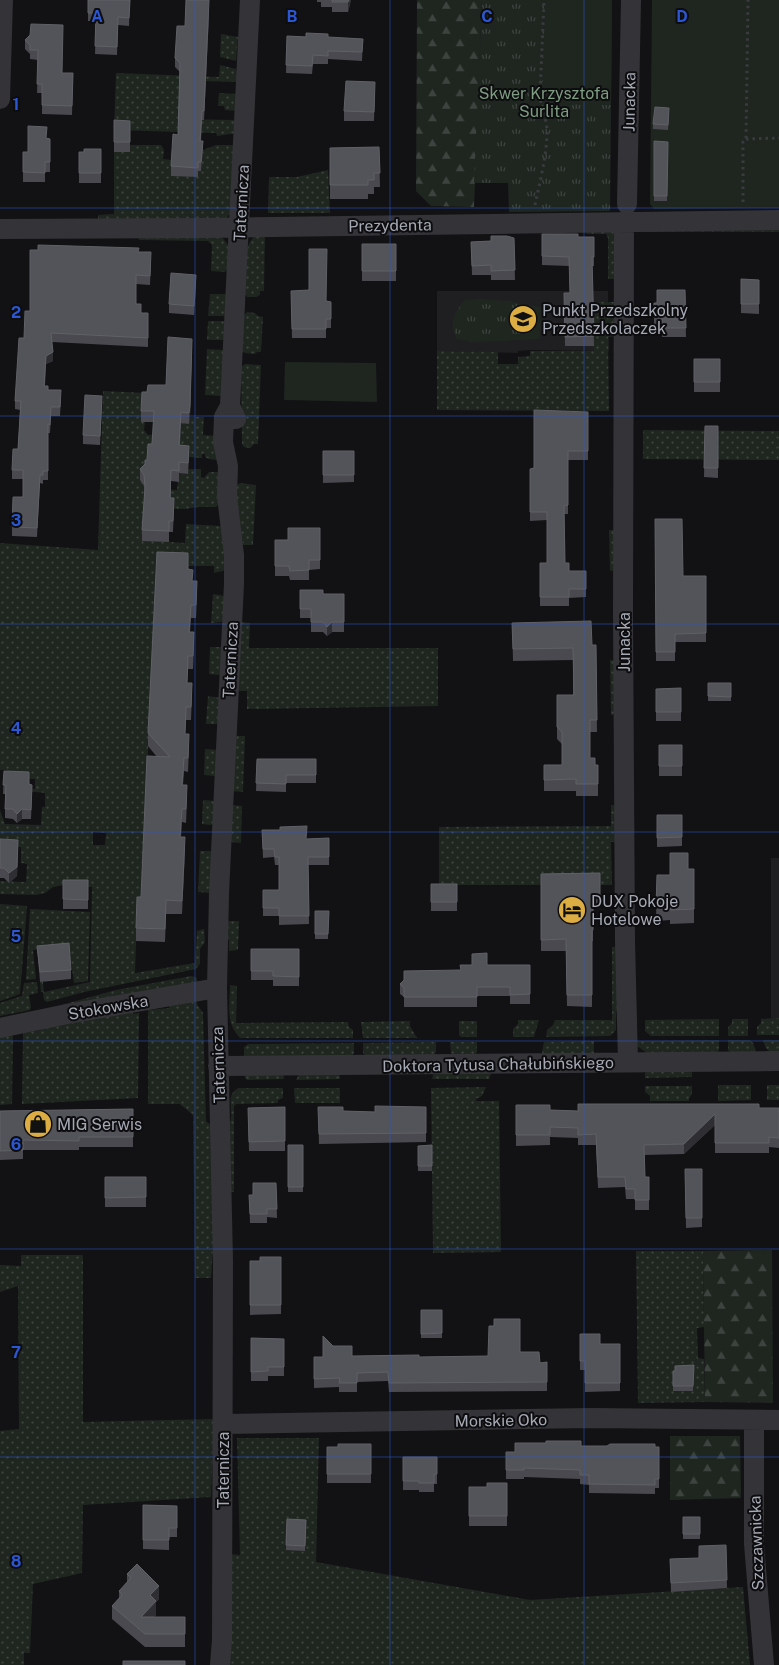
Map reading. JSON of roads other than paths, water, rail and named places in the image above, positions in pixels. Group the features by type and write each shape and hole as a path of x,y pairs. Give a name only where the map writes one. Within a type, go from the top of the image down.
{"street":[{"path":"0,99 3,0"},
{"name":"Taternicza","path":"220,1665 223,1424 222,1197 216,988 234,584 234,555 227,496 228,466 236,446 237,424 230,406 250,0"},
{"name":"Junacka","path":"628,1062 625,942 625,218 631,0"},
{"name":"Prezydenta","path":"0,229 533,223 625,218 779,220"},
{"name":"Stokowska","path":"0,1028 67,1014 216,988"},
{"name":"Doktora Tytusa Chałubińskiego","path":"218,1066 779,1061"},
{"name":"Morskie Oko","path":"223,1424 590,1418 779,1420"},
{"name":"Szczawnicka","path":"754,1420 754,1544 764,1665"}],"place":[{"name":"Punkt Przedszkolny Przedszkolaczek","path":"523,319"},
{"name":"DUX Pokoje Hotelowe","path":"572,910"},
{"name":"MIG Serwis","path":"38,1124"}],"park label":[{"name":"Skwer Krzysztofa Surlita","path":"544,102"}]}
